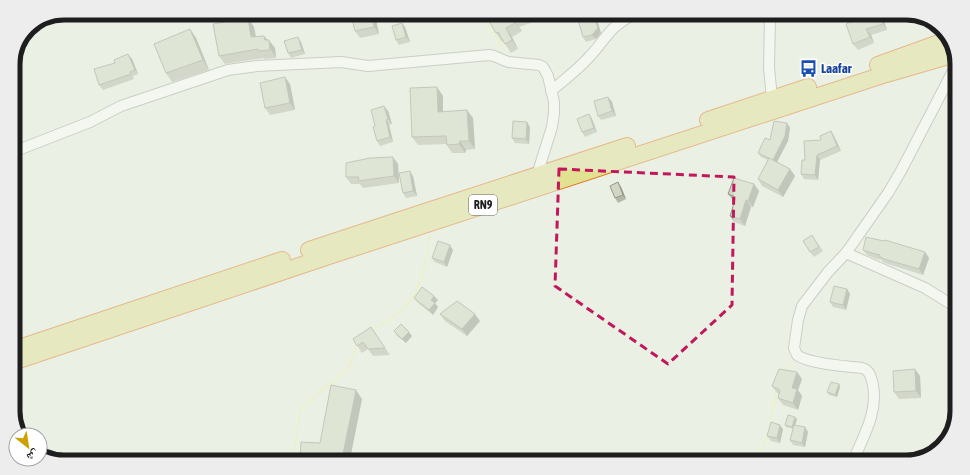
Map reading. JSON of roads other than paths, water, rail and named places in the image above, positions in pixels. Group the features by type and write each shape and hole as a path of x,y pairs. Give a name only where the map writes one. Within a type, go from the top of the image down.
{"highway":[{"name":"RN9","path":"20,348 394,222 772,98 898,59 944,41"},
{"name":"RN9","path":"20,360 433,221 878,76 949,56"}],"street":[{"path":"551,91 591,56 607,34 624,20"},
{"path":"770,20 769,62 772,98"},
{"path":"20,149 90,122 121,106 236,69 257,66 341,62 368,66 489,55 512,63 540,65 543,67 548,76 554,113 552,127 537,175"},
{"path":"856,455 866,432 874,408 874,391 870,374 866,369 830,364 801,358 797,355 794,348 798,320 802,306 828,272 846,253 902,171 950,77"},
{"path":"846,253 925,288 950,304"}],"place":[{"name":"Laafar","path":"808,68"}]}
